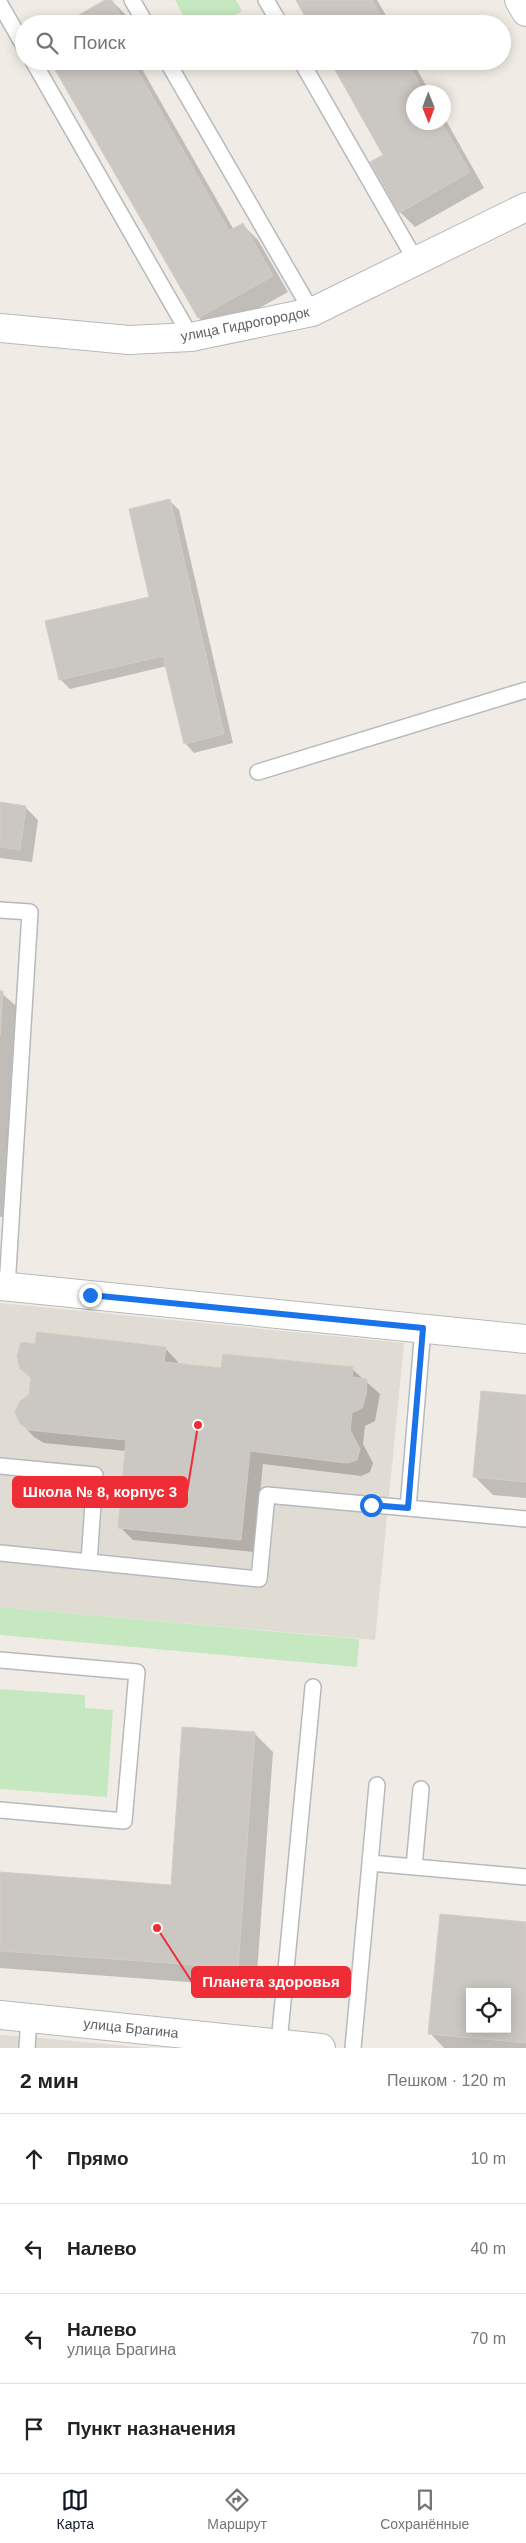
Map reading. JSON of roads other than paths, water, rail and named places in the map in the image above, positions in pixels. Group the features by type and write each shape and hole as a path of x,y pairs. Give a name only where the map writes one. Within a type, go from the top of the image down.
{"street":[{"path":"519,0 526,12"},
{"name":"улица Гидрогородок","path":"0,328 129,340 191,337 312,312 526,207"},
{"path":"3,1286 526,1339"},
{"name":"улица Брагина","path":"0,2015 234,2044 278,2043 321,2048"}],"lane":[{"path":"132,0 141,15"},
{"path":"266,0 275,15"},
{"path":"0,4 15,30"},
{"path":"38,70 191,337"},
{"path":"172,70 312,312"},
{"path":"306,70 416,261"},
{"path":"258,772 526,690"},
{"path":"0,910 30,912 3,1286"},
{"path":"408,1508 423,1328"},
{"path":"0,1466 95,1475 89,1562"},
{"path":"0,1553 259,1579 266,1495 526,1519"},
{"path":"0,1660 136,1672 124,1821 0,1810"},
{"path":"278,2043 312,1687"},
{"path":"353,2048 377,1785"},
{"path":"414,1867 421,1789"},
{"path":"370,1863 526,1877"},
{"path":"27,2048 29,2018"}],"place":[{"name":"Школа № 8, корпус 3","path":"198,1425"},
{"name":"Планета здоровья","path":"157,1928"}]}
